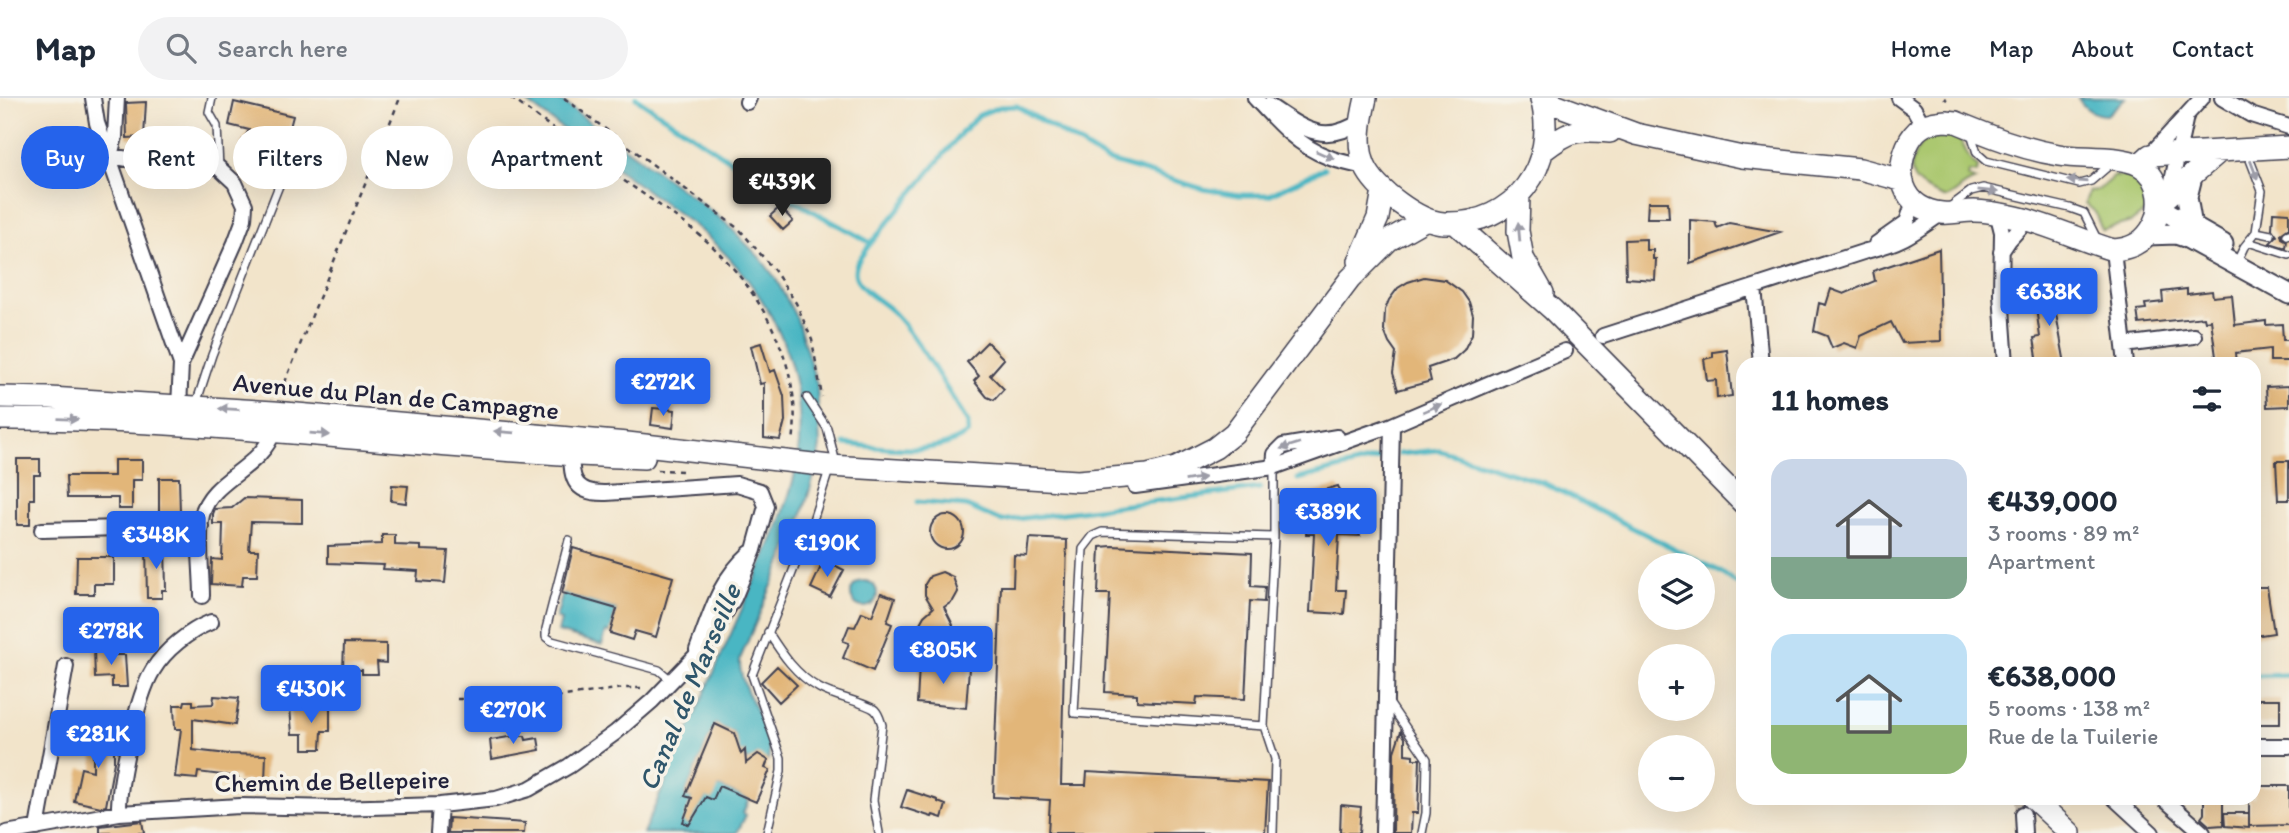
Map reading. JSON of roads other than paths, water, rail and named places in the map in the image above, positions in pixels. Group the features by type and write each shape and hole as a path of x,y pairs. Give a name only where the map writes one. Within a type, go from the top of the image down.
{"main road":[{"path":"1366,98 1360,145 1365,167 1383,190 1402,206 1426,219 1441,223 1479,219 1501,210 1528,185 1544,150 1546,121 1541,98"},
{"path":"1541,98 1636,134"},
{"path":"2218,152 2163,202 2157,221 2147,235 2137,244 2125,249 2107,248 2028,219 1997,212 1942,213 1922,207 1914,201 1901,170 1904,151 1915,132 1923,125 1946,121 1970,127 2017,147 2076,158 2145,160 2178,152 2289,147"},
{"path":"1544,150 1557,140 1581,129 1636,134 1742,157 1860,169 1901,170"},
{"path":"2145,160 2163,202"},
{"name":"Avenue du Plan de Campagne","path":"1350,279 1371,235 1383,190"},
{"path":"1519,195 1518,231 1524,258 1553,310"},
{"name":"Avenue du Plan de Campagne","path":"0,397 187,407 274,421 829,466 1078,481 1148,475 1176,468 1215,448 1234,433 1350,279 1389,240 1426,219"},
{"path":"1455,223 1553,310 1736,496"},
{"name":"Avenue du Plan de Campagne","path":"0,419 274,421"},
{"path":"2028,806 2070,833"}],"street":[{"path":"93,98 97,123 181,364 187,407"},
{"path":"110,156 115,137 117,98"},
{"path":"1256,98 1303,129 1321,134 1350,128 1361,121"},
{"path":"1256,98 1279,125 1301,142 1327,157 1365,167"},
{"path":"1899,98 1914,109 1923,125"},
{"path":"2145,160 2202,98"},
{"path":"2222,98 2251,115 2289,127"},
{"path":"2186,116 2163,202 2192,226 2289,279"},
{"path":"110,156 123,158"},
{"path":"181,364 244,219 245,205 240,192 228,175 219,169"},
{"path":"2192,226 2187,197 2193,173"},
{"path":"1866,251 1907,222 1914,201"},
{"path":"1997,212 2001,232 2006,357"},
{"path":"1603,336 1893,244 1909,237 1942,213"},
{"path":"2001,253 2008,240 2028,219"},
{"path":"2147,235 2176,234 2241,254 2289,294"},
{"path":"2107,248 2125,357"},
{"path":"1754,287 1760,357"},
{"path":"2124,345 2194,336"},
{"path":"1078,481 1113,486 1140,486 1274,467 1275,454 1283,446 1369,433 1565,351"},
{"path":"202,596 202,513 217,490 262,454 274,421"},
{"path":"1383,833 1392,425"},
{"name":"Chemin de Bellepeire","path":"6,833 119,813 240,806 336,808 440,805 496,799 529,789 569,766 615,733 668,686 715,634 754,550 766,506 764,495 755,488 737,484 596,493 587,491 576,483 573,475 572,447"},
{"path":"42,530 201,526"},
{"path":"119,813 121,781 145,687 162,658 194,630 211,621"},
{"path":"37,828 66,666"},
{"path":"2261,746 2289,746"},
{"path":"438,833 440,805"},
{"path":"2122,805 2152,833"},
{"path":"2171,805 2203,833"},
{"path":"2024,833 2028,806"}],"lane":[{"path":"212,98 209,112 217,126"},
{"path":"2240,98 2251,115"},
{"path":"2241,254 2256,232 2262,191 2246,150"},
{"path":"1942,213 1970,191 1983,188 2070,208 2084,214 2107,248"},
{"path":"187,407 212,355 278,189"},
{"path":"2256,232 2271,235"},
{"path":"2241,254 2289,256"},
{"path":"767,833 781,758 752,675 813,520 829,466 827,428 807,398"},
{"path":"1273,833 1275,760 1264,726 1274,537 1274,467"},
{"path":"1264,726 1074,713 1083,549 1093,536 1102,532 1274,537"},
{"path":"569,540 546,637 552,641 659,670 668,686"},
{"path":"768,632 790,663 816,687 833,696 866,706 880,716 882,725 873,800 879,833"},
{"path":"1386,699 1427,759 1426,813 1422,833"}],"water":[{"path":"521,98 557,98 595,126 559,126"},
{"path":"2078,98 2125,98 2107,115 2090,111"},
{"path":"627,149 727,224 761,259 776,279 797,319 817,385 820,446 802,516 740,659 745,685 767,736 768,760 756,756 751,761 743,758 745,751 741,757 734,733 715,724 685,795 692,798 698,808 719,786 749,799 743,813 746,815 737,833 643,833 779,525 794,478 800,427 797,393 790,361 778,330 763,302 743,274 721,249 695,226 627,176"},
{"path":"864,581 873,585 877,594 873,603 864,607 855,603 851,594 855,585"},
{"path":"563,593 617,609 610,633 606,632 602,645 558,632 561,620 556,618"}],"waterway":[{"path":"636,98 783,195 871,243"},
{"path":"845,444 925,448 955,441 968,433 968,423 914,339 895,314 863,287 856,277 855,269 867,248 979,115 999,107 1017,106 1106,160 1203,189 1239,195 1269,195 1325,168"},
{"path":"1399,454 1439,450 1544,483 1722,573 1736,583"},
{"path":"1298,479 1384,457"},
{"path":"917,502 966,506 1001,521 1260,488"},
{"path":"2261,676 2289,675"}],"tunnel":[{"path":"2022,805 2023,814"}],"water label":[{"name":"Canal de Marseille","path":"689,687"}]}
